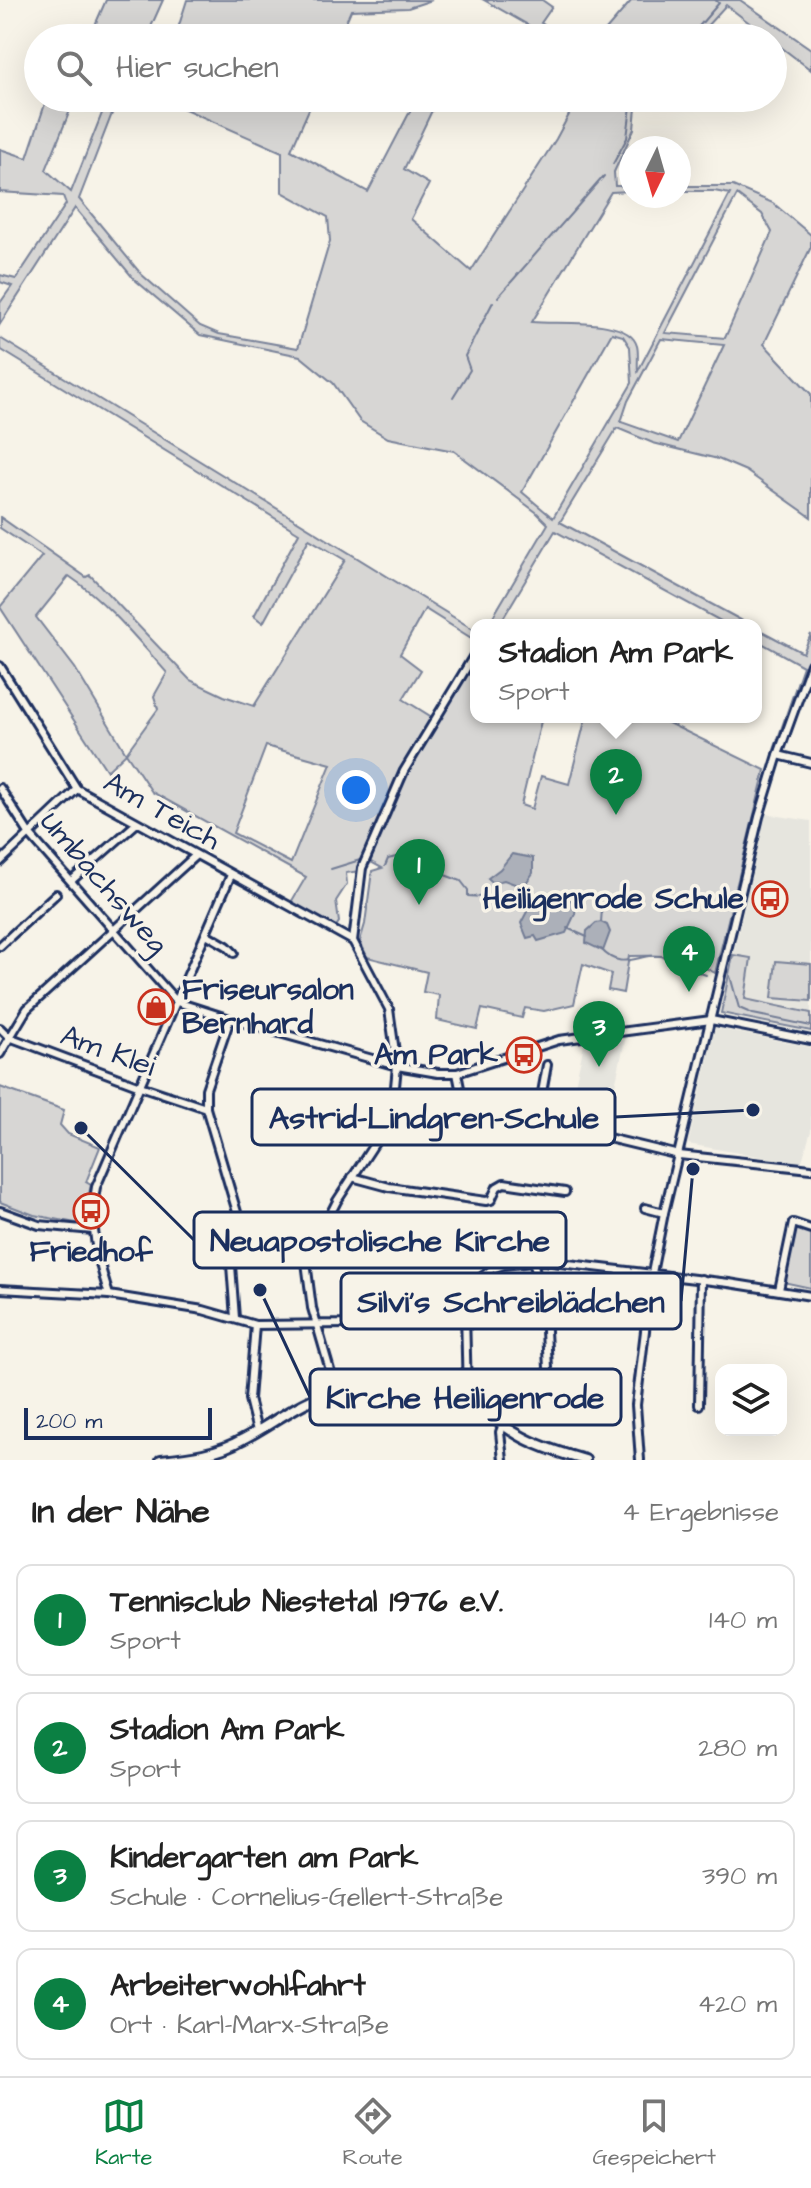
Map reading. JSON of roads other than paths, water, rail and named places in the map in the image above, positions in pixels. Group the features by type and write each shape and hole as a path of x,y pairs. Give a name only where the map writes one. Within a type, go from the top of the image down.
{"main road":[{"path":"161,1460 194,1458 231,1445 300,1406 336,1391 370,1386 433,1386 467,1396 527,1440 585,1460"}],"street":[{"path":"336,1391 309,1292 306,1262 352,1177 386,1126 393,1107 397,1066 389,1009 353,941 362,868 404,771 470,662"},
{"path":"640,1460 636,1405 652,1273 664,1213 741,888 778,755 810,675 811,664"},
{"name":"Am Teich","path":"0,666 77,789 353,941"},
{"path":"778,755 811,763"},
{"name":"Umbachsweg","path":"0,788 30,835 177,1002"},
{"path":"0,862 77,789"},
{"path":"71,881 137,823"},
{"path":"0,1054 27,1009 196,855"},
{"path":"109,1295 93,1230 96,1187 231,875"},
{"path":"0,946 56,894"},
{"path":"206,934 234,953"},
{"path":"177,1002 424,1072 457,1073 559,1040 711,1020 811,1040"},
{"path":"230,1019 206,1089 206,1108 245,1239 263,1253 306,1262"},
{"name":"Am Klei","path":"0,1028 9,1037 206,1108"},
{"path":"537,1120 547,1065"},
{"path":"457,1073 462,1098 471,1105 679,1155 811,1169"},
{"path":"352,1177 389,1187 486,1201 491,1200 497,1187 504,1183 565,1192"},
{"path":"645,1208 664,1213"},
{"path":"0,1211 39,1225 93,1230"},
{"path":"779,1290 793,1223 811,1229"},
{"path":"235,1318 230,1252 234,1244 245,1239"},
{"path":"533,1260 545,1312 548,1368"},
{"path":"467,1396 465,1312 478,1280 492,1269 533,1260 701,1279 811,1296"},
{"path":"699,1405 701,1279"},
{"path":"0,1289 109,1295 203,1310 255,1325 318,1326 465,1312"},
{"path":"255,1325 249,1399 257,1431"},
{"path":"503,1424 500,1432 503,1460"}],"waterway":[{"path":"701,24 719,3 715,0"},
{"path":"613,164 627,138 630,112"},
{"path":"498,297 604,176"},
{"path":"453,397 470,370 465,356 493,302"},
{"path":"385,866 388,859 396,857 461,881 468,890 468,896 511,899 530,909"},
{"path":"331,869 360,860"},
{"path":"601,922 602,909 612,903"},
{"path":"567,928 587,937"},
{"path":"601,949 617,960 665,957 706,975"},
{"path":"730,976 739,1008 753,1014 811,1026"}],"place":[{"name":"Stadion Am Park","path":"616,815"},
{"name":"Heiligenrode Schule","path":"770,899"},
{"name":"Tennisclub Niestetal 1976 e.V.","path":"419,905"},
{"name":"Arbeiterwohlfahrt","path":"689,992"},
{"name":"Friseursalon Bernhard","path":"156,1007"},
{"name":"Am Park","path":"524,1055"},
{"name":"Kindergarten am Park","path":"599,1067"},
{"name":"Astrid-Lindgren-Schule","path":"753,1110"},
{"name":"Neuapostolische Kirche","path":"81,1128"},
{"name":"Silvi's Schreiblädchen","path":"693,1169"},
{"name":"Friedhof","path":"91,1211"},
{"name":"Kirche Heiligenrode","path":"260,1290"}]}
